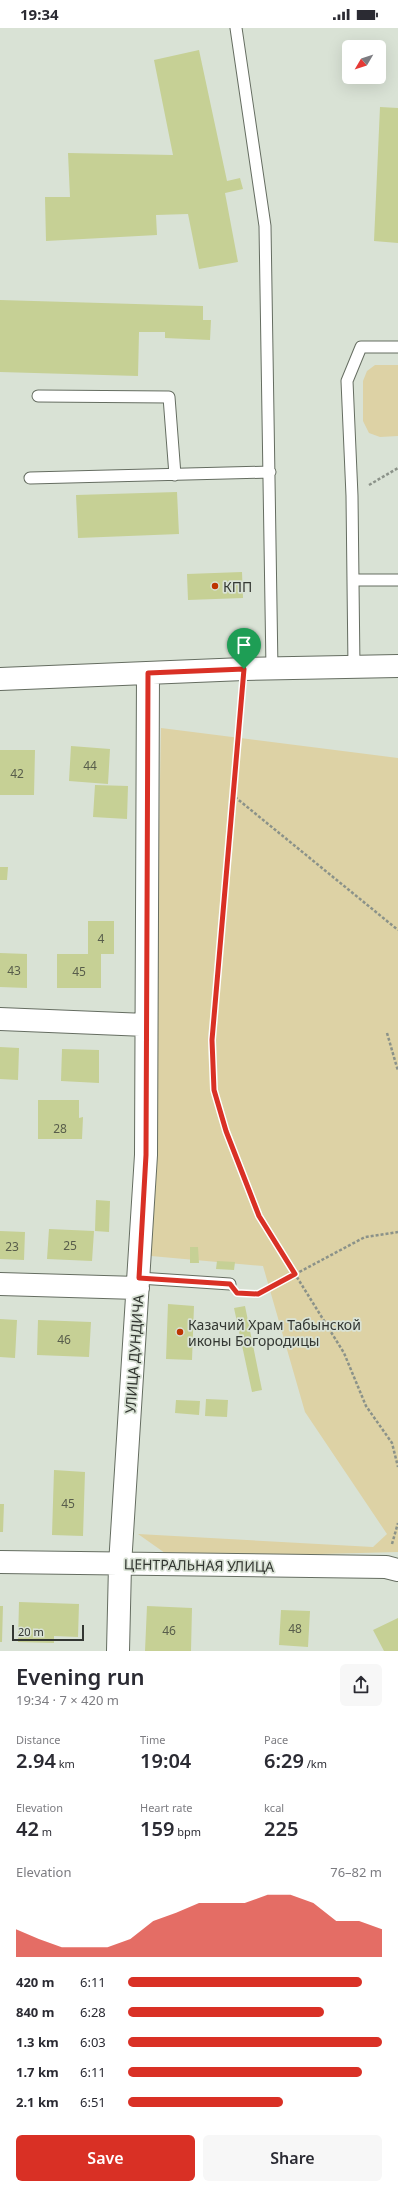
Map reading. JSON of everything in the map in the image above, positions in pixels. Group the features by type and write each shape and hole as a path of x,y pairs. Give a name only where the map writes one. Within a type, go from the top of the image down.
{"street":[{"path":"0,679 272,668 398,666"},
{"name":"УЛИЦА ДУНДИЧА","path":"118,1651 120,1565 146,1155 148,673"},
{"path":"0,1019 146,1025"},
{"path":"0,1284 139,1283"},
{"name":"ЦЕНТРАЛЬНАЯ УЛИЦА","path":"0,1562 120,1565 386,1567 398,1570"}],"lane":[{"path":"236,28 265,226 272,668"},
{"path":"354,667 352,496 347,381 361,347 398,347"},
{"path":"38,396 168,397 175,475"},
{"path":"30,478 270,472"},
{"path":"353,580 398,580"},
{"path":"139,1283 230,1284"}],"path":[{"path":"352,496 398,468"},
{"path":"244,669 212,1040 214,1090 226,1131 259,1216 344,1353 366,1406 392,1443 398,1467"},
{"path":"234,797 398,930"},
{"path":"387,1033 398,1071"},
{"path":"230,1284 237,1293 258,1294 364,1237 398,1232"}],"shaded area":[{"path":"375,365 398,365 398,436 380,437 369,433 363,421 363,381 367,371"},
{"path":"161,728 398,758 398,1552 172,1558 138,1534 373,1547 387,1534 305,1412 263,1266 151,1256"}],"building":[{"path":"199,50 227,181 240,178 243,189 225,193 238,262 199,269 188,214 156,215 157,235 46,241 45,197 70,197 68,153 173,155 154,60"},
{"path":"380,107 398,108 398,243 374,241"},
{"path":"0,300 203,306 203,320 211,320 210,340 165,338 165,332 139,332 138,376 0,372"},
{"path":"177,492 179,534 78,538 76,495"},
{"name":"КПП","path":"242,572 243,598 188,600 187,574"},
{"path":"71,746 110,749 108,784 69,781"},
{"path":"0,750 35,750 34,795 0,795"},
{"path":"95,785 128,786 127,819 93,817"},
{"path":"0,867 8,867 7,880 0,880"},
{"path":"88,921 114,921 114,954 101,954 101,988 57,988 57,954 88,954"},
{"path":"0,953 27,954 27,988 0,987"},
{"path":"0,1047 19,1048 18,1080 0,1079"},
{"path":"62,1049 99,1050 99,1083 61,1081"},
{"path":"38,1100 79,1100 79,1118 83,1117 82,1139 38,1139"},
{"path":"96,1200 110,1201 109,1232 95,1231"},
{"path":"49,1229 94,1231 92,1261 47,1259"},
{"path":"0,1231 25,1232 24,1260 0,1259"},
{"path":"190,1247 198,1247 199,1263 190,1263"},
{"path":"217,1261 235,1262 234,1270 216,1269"},
{"name":"Казачий Храм Табынской иконы Богородицы","path":"168,1304 194,1306 192,1360 166,1359"},
{"path":"245,1306 262,1390 252,1392 234,1308"},
{"path":"0,1319 17,1320 15,1358 0,1357"},
{"path":"38,1320 91,1322 89,1357 37,1355"},
{"path":"206,1399 228,1400 227,1417 205,1416"},
{"path":"176,1400 200,1401 199,1415 175,1413"},
{"path":"54,1470 85,1472 83,1536 52,1535"},
{"path":"0,1504 4,1504 3,1532 0,1532"},
{"path":"19,1602 79,1604 78,1637 54,1636 54,1643 18,1642"},
{"path":"0,1606 3,1606 2,1642 0,1642"},
{"path":"147,1606 192,1608 191,1651 145,1651"},
{"path":"281,1610 310,1611 308,1647 279,1645"},
{"path":"398,1618 398,1651 384,1651 373,1630"}],"place":[{"name":"КПП","path":"215,586"},
{"name":"Казачий Храм Табынской иконы Богородицы","path":"180,1332"}],"route":[{"path":"244,669 212,1040 214,1090 226,1131 259,1216 295,1274 258,1294 237,1293 230,1284 139,1278 146,1155 148,673 244,669"}]}
